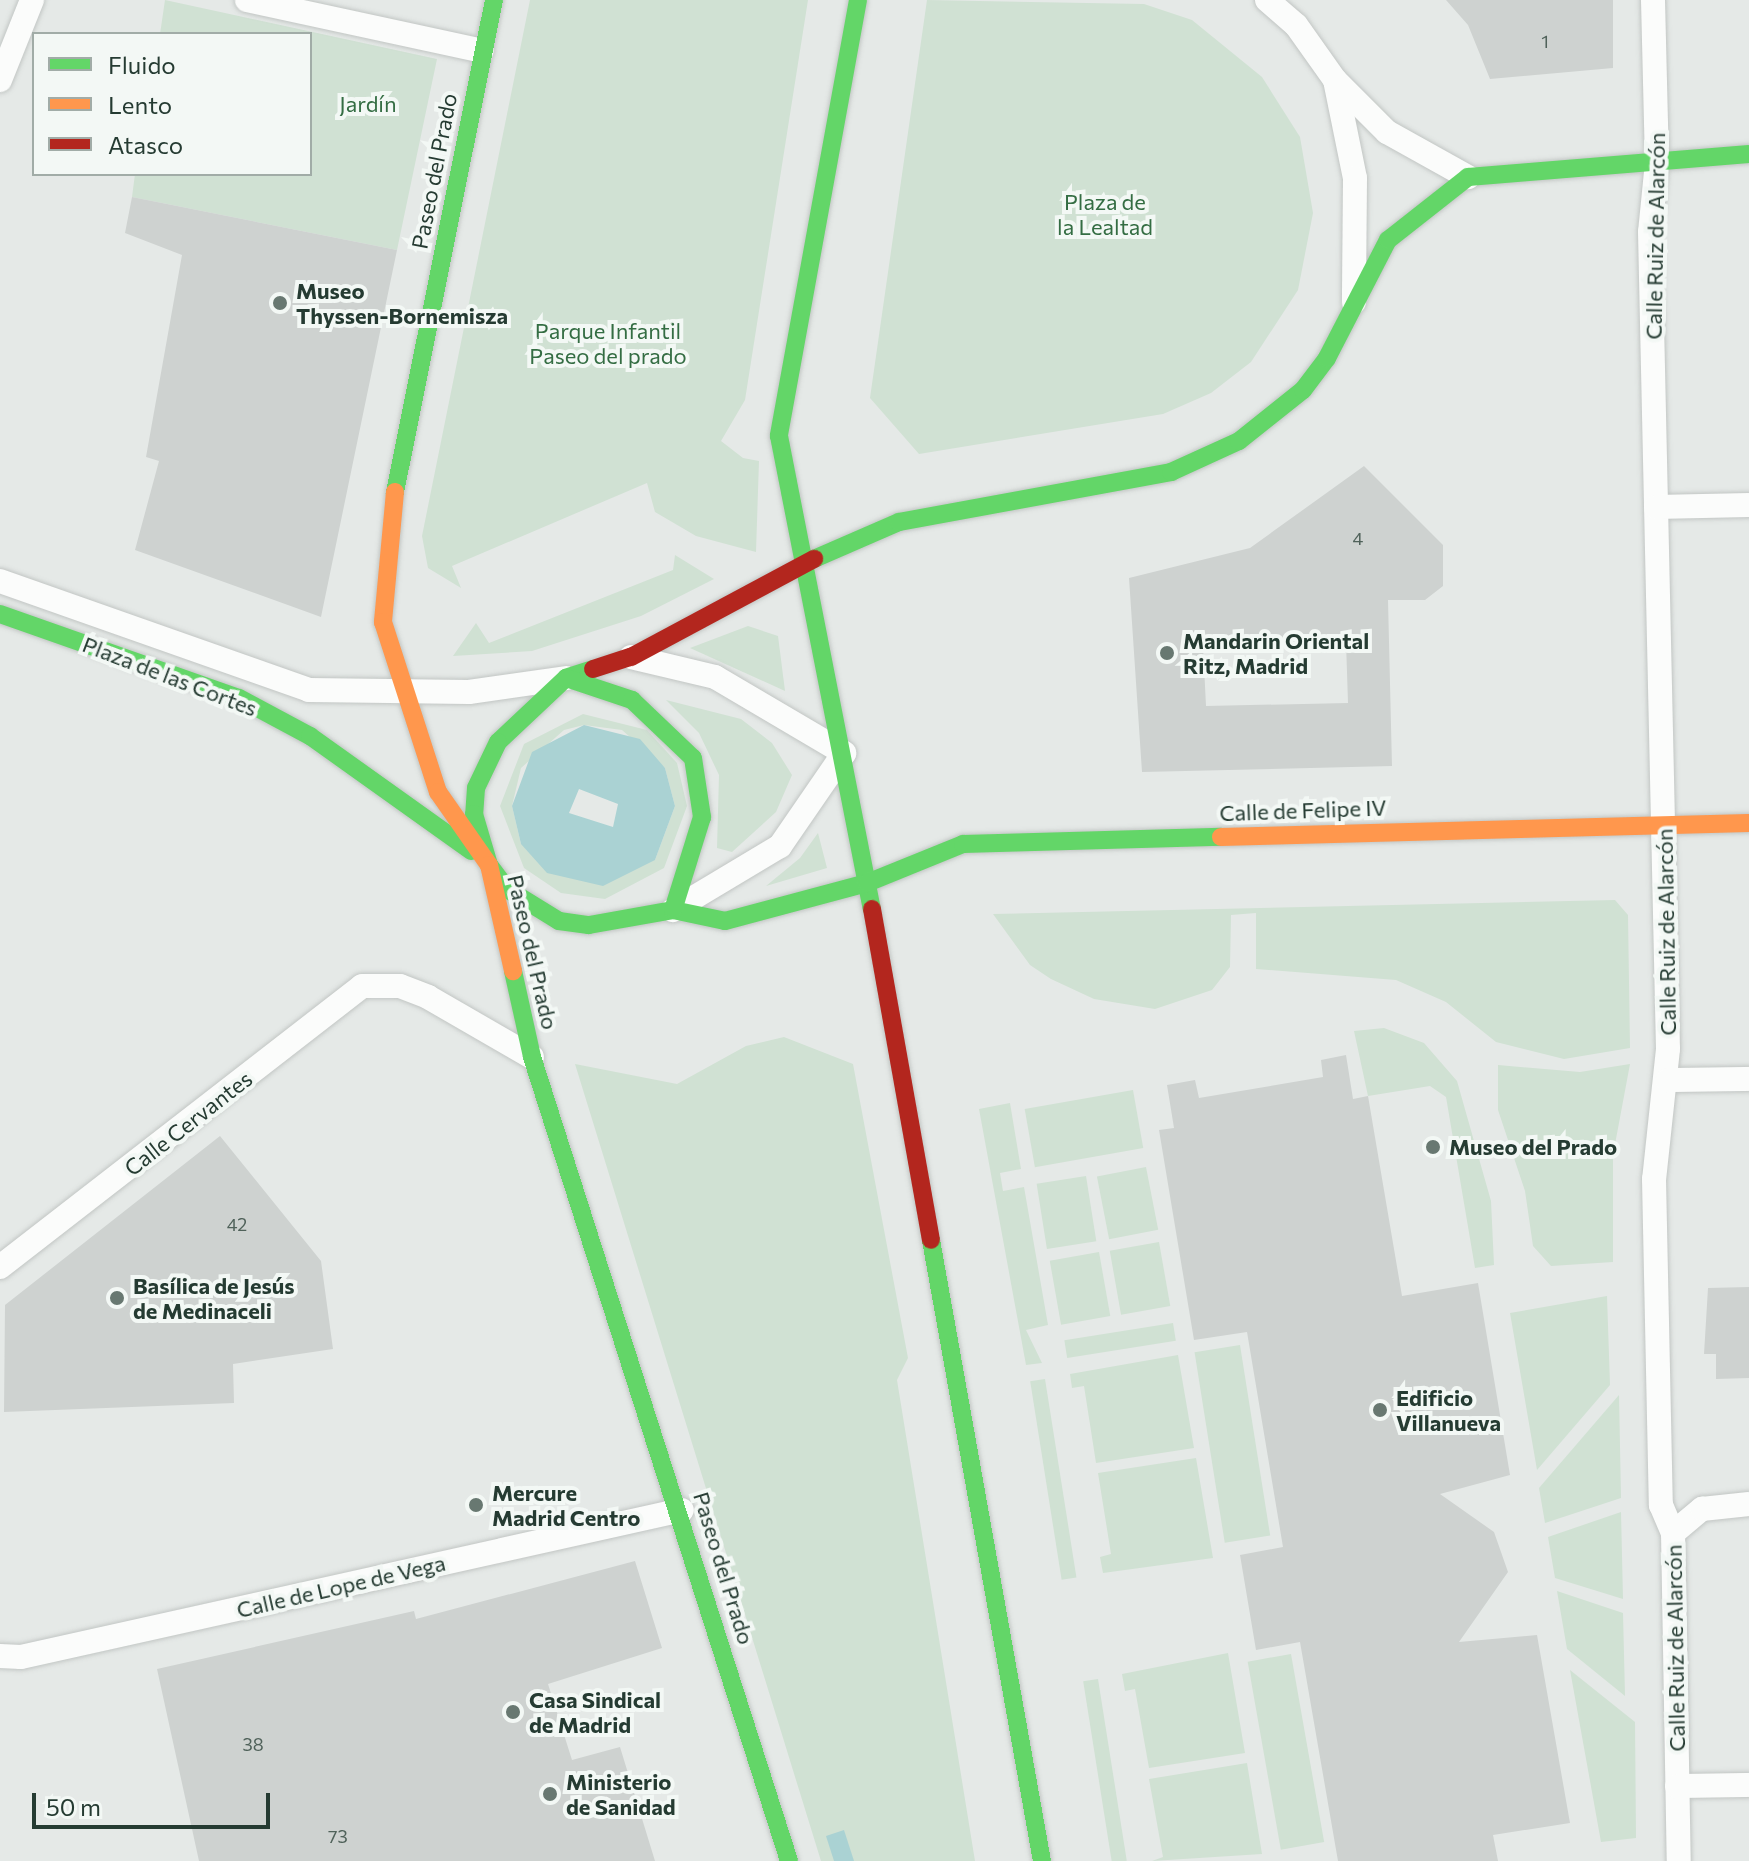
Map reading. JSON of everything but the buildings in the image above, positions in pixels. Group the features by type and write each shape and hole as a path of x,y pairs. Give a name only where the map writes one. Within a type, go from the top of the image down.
{"main road":[{"name":"Paseo del Prado","path":"494,0 385,543 383,622 400,690 438,792 489,865 532,1057 682,1510 789,1861"},
{"path":"858,0 779,419 844,753 1042,1861"},
{"path":"566,678 632,700 693,758 702,817 673,910 608,924 559,921 519,899 489,865 474,814 476,788 498,742 566,678 631,657 764,581 807,565 899,522 1066,496 1207,460 1303,390 1388,240 1468,177 1749,154"},
{"name":"Plaza de las Cortes","path":"0,614 239,698 310,736 489,865"},
{"name":"Calle de Felipe IV","path":"673,910 725,921 867,883 963,844 1749,823"}],"street":[{"path":"0,80 32,0"},
{"path":"247,0 482,51"},
{"path":"1267,0 1296,25 1335,80 1387,132 1468,177"},
{"name":"Calle Ruiz de Alarcón","path":"1653,0 1657,162 1650,232 1665,825 1668,1080 1654,1179 1661,1505 1673,1533 1679,1861"},
{"path":"1335,80 1355,178 1353,306"},
{"path":"1656,507 1749,505"},
{"name":"Plaza de las Cortes","path":"0,581 309,690 469,692 566,678"},
{"path":"631,657 715,677 844,753 780,846 673,910"},
{"name":"Calle Cervantes","path":"0,1267 362,986 378,983 428,997 532,1057"},
{"path":"1668,1080 1749,1079"},
{"path":"1673,1533 1702,1509 1749,1504"},
{"name":"Calle de Lope de Vega","path":"0,1656 21,1657 682,1510"},
{"path":"1677,1786 1749,1785"}],"green space":[{"name":"Jardín","path":"165,0 437,59 397,250 132,197 135,176 312,176 312,32 160,32"},
{"name":"Parque Infantil Paseo del prado","path":"530,0 808,0 745,400 721,441 743,458 759,461 756,552 696,536 655,512 647,483 452,566 461,588 428,568 422,536"},
{"name":"Plaza de la Lealtad","path":"927,0 1144,4 1192,20 1262,77 1300,137 1313,213 1298,290 1251,362 1211,393 1163,414 919,454 870,398"},
{"path":"675,555 714,579 641,616 532,651 453,656 476,623 489,643 673,570"},
{"path":"748,626 778,636 785,691 690,648"},
{"path":"666,700 741,719 772,743 792,775 776,812 732,852 717,848 719,775 699,733"},
{"path":"583,714 647,730 677,763 687,806 664,868 605,899 561,893 524,868 500,806 524,744","holes":["584,725 622,730 665,768 675,806 655,860 521,844 512,806 521,768 564,730"]},
{"path":"818,833 827,868 766,886 800,858"},
{"path":"1615,900 1628,915 1630,1048 1564,1059 1496,1042 1446,1002 1396,980 1256,969 1256,913 1231,915 1230,967 1212,990 1155,1009 1094,999 1051,979 1030,965 993,914"},
{"path":"1384,1028 1424,1043 1457,1081 1491,1201 1494,1265 1475,1268 1446,1097 1430,1086 1368,1096 1354,1031"},
{"path":"784,1037 853,1064 908,1358 897,1380 975,1861 821,1861 575,1064 677,1084 746,1046"},
{"path":"1630,1064 1613,1155 1613,1262 1551,1266 1533,1246 1525,1191 1498,1110 1498,1065 1580,1072"},
{"path":"1133,1090 1143,1148 1035,1167 1025,1109"},
{"path":"1010,1103 1021,1169 1000,1173 1003,1191 1024,1187 1048,1325 1026,1330 1042,1363 1026,1365 979,1109"},
{"path":"1146,1167 1158,1230 1109,1239 1097,1177"},
{"path":"1086,1176 1096,1241 1047,1249 1037,1184"},
{"path":"1159,1242 1170,1306 1121,1315 1110,1251"},
{"path":"1099,1252 1110,1316 1061,1325 1050,1261"},
{"path":"1607,1296 1610,1385 1537,1470 1510,1313"},
{"path":"1173,1323 1176,1341 1067,1358 1064,1340"},
{"path":"1240,1345 1270,1536 1225,1543 1195,1352"},
{"path":"1178,1355 1194,1448 1096,1463 1084,1386 1072,1388 1070,1374"},
{"path":"1045,1379 1076,1578 1062,1580 1030,1381"},
{"path":"1619,1395 1621,1498 1545,1523 1539,1488"},
{"path":"1196,1458 1213,1558 1103,1573 1100,1557 1111,1554 1098,1473"},
{"path":"1621,1512 1623,1599 1555,1578 1548,1537"},
{"path":"1557,1591 1623,1613 1625,1696 1567,1649"},
{"path":"1228,1653 1245,1753 1149,1768 1135,1689 1125,1691 1122,1674"},
{"path":"1291,1654 1324,1842 1281,1850 1248,1662"},
{"path":"1570,1670 1635,1722 1636,1838 1601,1842"},
{"path":"1098,1679 1127,1861 1112,1861 1083,1681"},
{"path":"1247,1763 1262,1854 1152,1861 1163,1857 1149,1779"}],"water":[{"path":"584,725 640,739 665,768 675,806 655,860 603,886 547,873 521,844 512,806 532,752","holes":["579,789 618,804 613,827 569,813"]},
{"path":"844,1830 854,1861 834,1861 826,1836"}],"traffic: fast":[{"path":"395,492 494,0"},
{"path":"858,0 779,436 872,909"},
{"path":"814,559 899,522 1171,472 1239,441 1303,390 1327,358 1388,240 1468,177 1749,154"},
{"path":"0,614 239,698 310,736 471,851"},
{"path":"593,669 566,678 498,742 476,788 474,814 489,865 507,889 559,921 589,925 673,910 725,921 867,883 963,844 1221,837"},
{"path":"566,678 632,700 693,758 702,817 673,910"},
{"path":"513,971 532,1057 789,1861"},
{"path":"931,1240 1042,1861"}],"traffic: slow":[{"path":"395,492 383,622 438,792 489,865 513,971"},
{"path":"1221,837 1749,823"}],"traffic: jam":[{"path":"593,669 631,657 814,559"},
{"path":"872,909 931,1240"}],"place":[{"name":"Museo Thyssen-Bornemisza","path":"280,303"},
{"name":"Mandarin Oriental Ritz, Madrid","path":"1167,653"},
{"name":"Museo del Prado","path":"1433,1147"},
{"name":"Basílica de Jesús de Medinaceli","path":"117,1298"},
{"name":"Edificio Villanueva","path":"1380,1410"},
{"name":"Mercure Madrid Centro","path":"476,1505"},
{"name":"Casa Sindical de Madrid","path":"513,1712"},
{"name":"Ministerio de Sanidad","path":"550,1794"}]}
